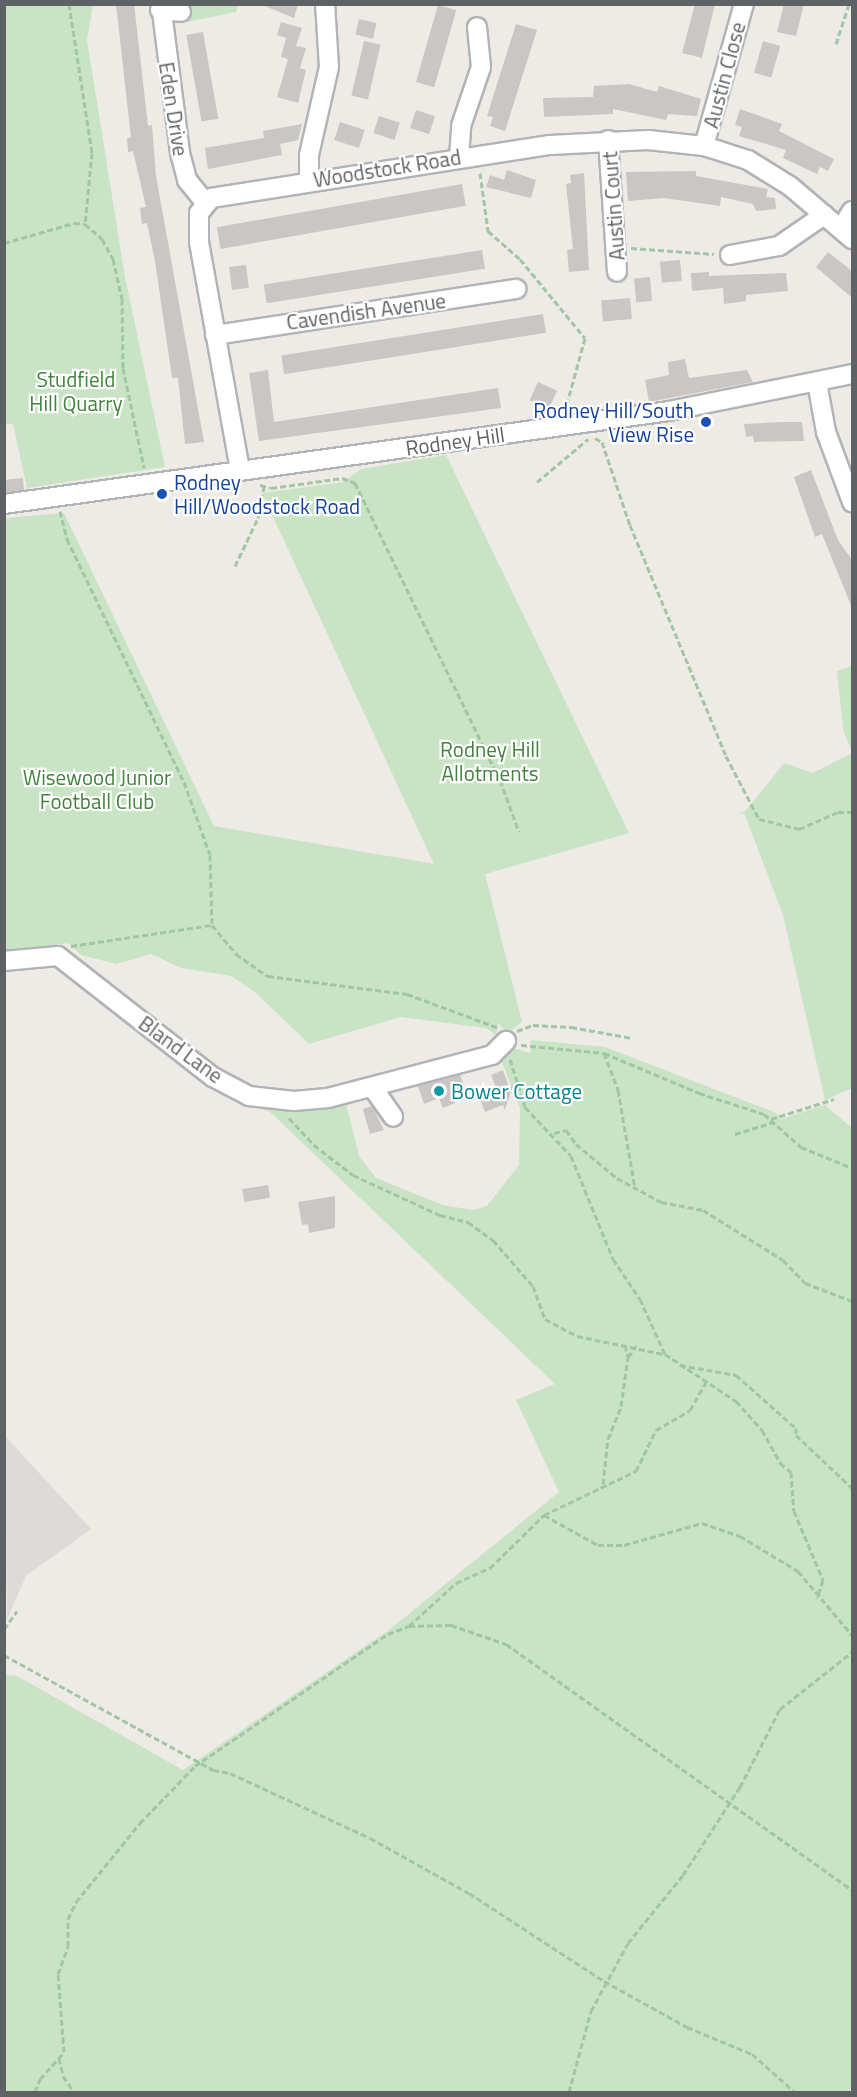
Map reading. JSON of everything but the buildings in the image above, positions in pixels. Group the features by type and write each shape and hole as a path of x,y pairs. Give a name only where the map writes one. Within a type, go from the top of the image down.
{"street":[{"path":"309,180 309,155 328,67 325,4"},
{"name":"Austin Close","path":"704,146 744,4"},
{"name":"Eden Drive","path":"181,12 160,7 182,160 187,180 204,202"},
{"path":"459,158 461,126 481,67 477,27"},
{"name":"Woodstock Road","path":"204,202 218,195 309,180 459,158 608,140 704,146 770,171 846,234"},
{"name":"Austin Court","path":"608,140 617,272"},
{"path":"204,202 197,226 215,334 245,469"},
{"path":"846,234 852,211"},
{"path":"730,255 779,246 824,214"},
{"name":"Cavendish Avenue","path":"215,334 517,289"},
{"name":"Rodney Hill","path":"4,504 245,469 590,429 852,374"},
{"path":"817,382 847,478 852,502"},
{"path":"4,961 58,956"},
{"name":"Bland Lane","path":"58,956 213,1077 249,1096 294,1101 373,1088 492,1055 506,1041"},
{"path":"373,1088 393,1117"}],"path":[{"path":"69,4 92,153 85,224"},
{"path":"836,44 849,4"},
{"path":"4,243 60,226 85,224 102,239 118,278 126,390 147,484"},
{"path":"617,250 730,255"},
{"path":"537,482 590,429 602,442 630,525 726,756 759,819 799,829 838,812 852,812"},
{"path":"245,469 264,488"},
{"path":"264,488 324,478 350,478 355,483 500,780 519,832"},
{"path":"235,566 258,518 264,488"},
{"path":"56,498 67,539 184,782 210,855 212,925 236,954 268,976 407,993 488,1021 506,1041 525,1107 554,1133 581,1175 613,1259 640,1299 665,1354"},
{"path":"58,956 68,946 212,925"},
{"path":"506,1041 521,1028 533,1026 570,1027 632,1038"},
{"path":"506,1041 529,1048 604,1053 773,1120 809,1152 852,1168"},
{"path":"604,1053 618,1090 635,1188"},
{"path":"735,1134 834,1099"},
{"path":"287,1116 314,1145 353,1175 440,1215 458,1218 493,1240 533,1286 545,1319 577,1336 636,1346 665,1354 749,1414 780,1464 791,1472 794,1511 823,1580 818,1598"},
{"path":"554,1133 566,1130 589,1156 635,1188 662,1202 703,1210 783,1260 805,1283 852,1301"},
{"path":"603,1484 627,1357 625,1345"},
{"path":"627,1357 636,1346"},
{"path":"679,1365 736,1375 796,1428 796,1435 852,1488"},
{"path":"409,1626 456,1583 490,1568 544,1515 603,1484 614,1485 636,1471 656,1430 690,1410 706,1382"},
{"path":"544,1515 598,1545 624,1545 702,1523 740,1536 798,1571 818,1598 839,1614 852,1635"},
{"path":"5,1626 17,1611"},
{"path":"35,2092 40,2079 59,2058 65,2047 59,2026 58,1974 76,1902 140,1823 202,1763 388,1634 409,1626 451,1624 506,1644 852,1890"},
{"path":"569,2092 604,1981 728,1804 780,1709 852,1652"},
{"path":"4,1655 202,1763 370,1838 469,1893 604,1981 687,2027 752,2054 795,2092"},
{"path":"59,2058 63,2076 74,2092"},
{"path":"4,2092 24,2092"}],"shaded area":[{"path":"5,1436 91,1529 26,1576 7,1620"}],"green space":[{"name":"Studfield Hill Quarry","path":"4,5 93,5 87,40 125,277 165,467 27,488 13,424 4,424"},
{"path":"187,5 238,5 236,12 187,22"},
{"path":"446,455 629,833 485,874 522,1022 508,1033 498,1023 496,1035 486,1028 401,1017 309,1044 256,993 231,976 181,968 151,954 116,964 81,955 68,943 5,953 5,518 64,513 214,826 434,864 262,493 344,482 361,469"},
{"path":"852,666 852,753 843,729 837,671"},
{"path":"852,753 852,1088 825,1100 783,915 744,813 735,816 746,810 784,763 813,773"},
{"path":"531,1040 605,1047 776,1113 781,1119 825,1105 852,1128 852,2092 5,2092 4,1675 17,1676 183,1770 389,1630 559,1492 516,1400 555,1384 270,1112 257,1108 345,1099 359,1156 376,1178 443,1205 473,1210 487,1206 519,1165 520,1108 500,1057 510,1047 530,1053"}],"place":[{"name":"Rodney Hill/South View Rise","path":"706,422"},
{"name":"Rodney Hill/Woodstock Road","path":"162,494"},
{"name":"Bower Cottage","path":"439,1091"}],"park label":[{"name":"Rodney Hill Allotments","path":"490,761"},
{"name":"Wisewood Junior Football Club","path":"97,789"}]}
